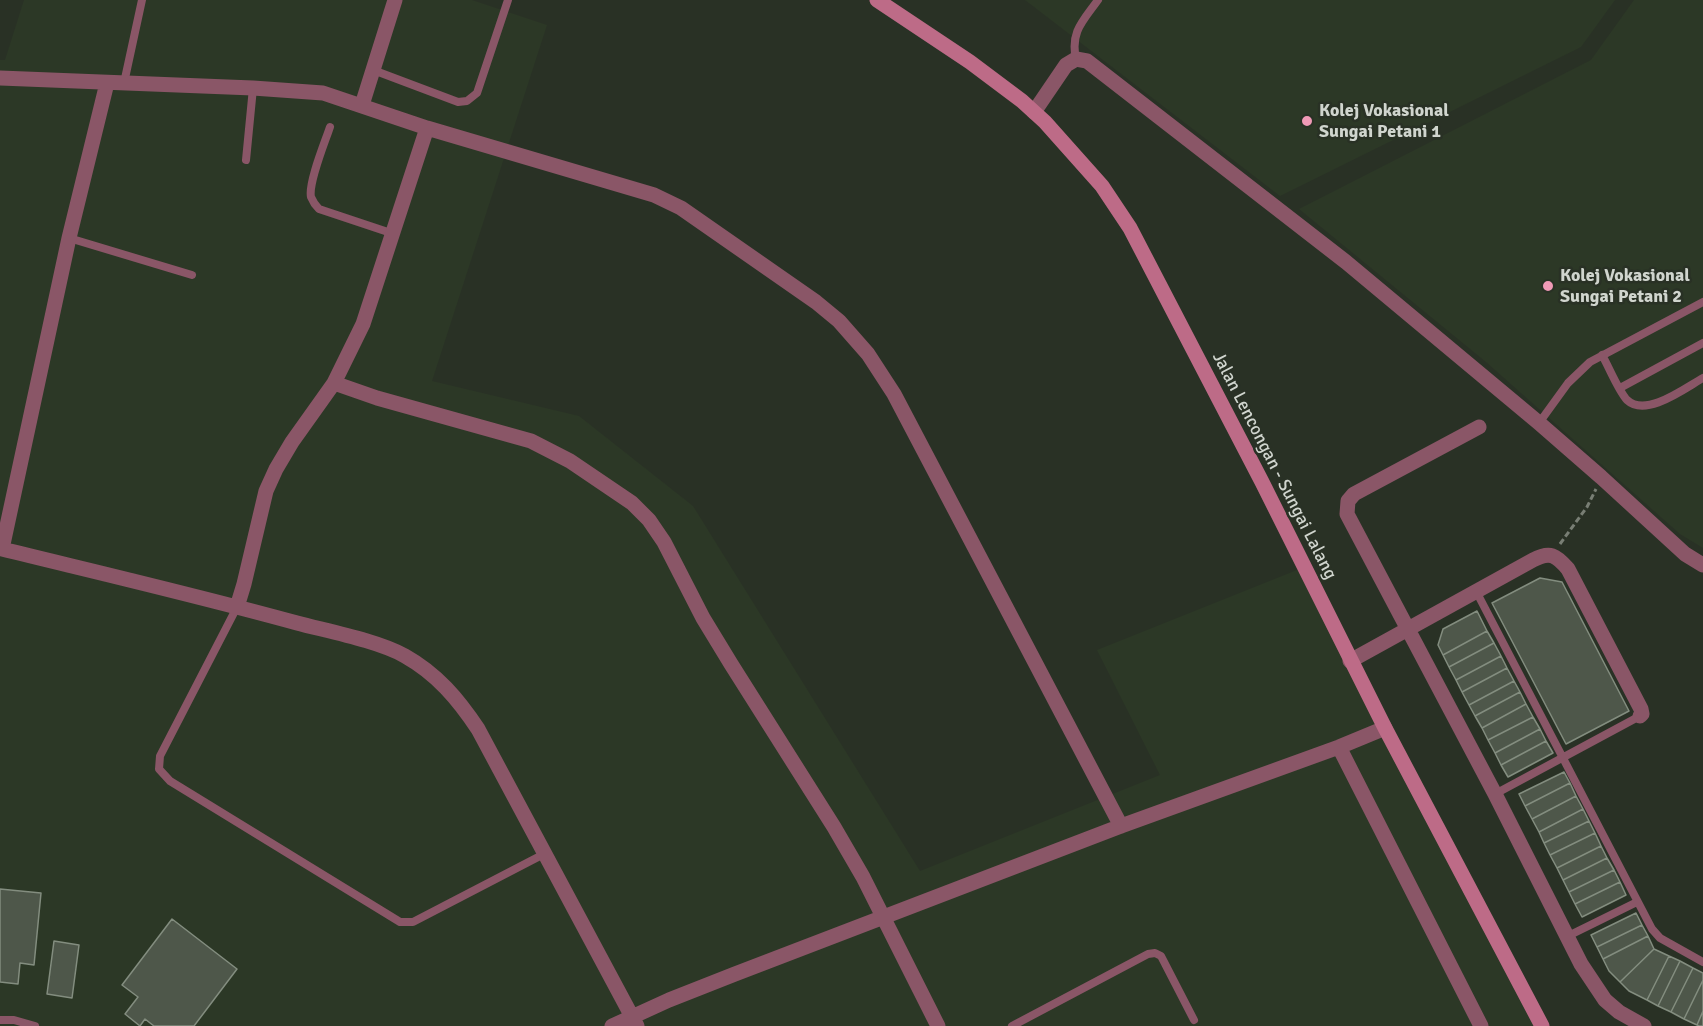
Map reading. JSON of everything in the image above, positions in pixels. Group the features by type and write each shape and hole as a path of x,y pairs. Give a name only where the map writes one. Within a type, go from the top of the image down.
{"street":[{"path":"362,105 395,0"},
{"name":"Jalan Lencongan - Sungai Lalang","path":"878,0 1002,85 1035,112 1102,186 1122,214 1262,482 1385,728 1542,1026"},
{"path":"1035,112 1066,65 1076,60 1087,61 1346,262 1539,423 1685,554 1703,566"},
{"path":"0,78 322,93 427,128 643,192 681,208 816,302 839,321 868,354 894,394 1121,826"},
{"path":"107,83 69,238 1,551 237,607 372,644 402,654 424,667 460,702 478,729 634,1021"},
{"path":"237,607 266,491 292,442 334,383 363,324 427,128"},
{"path":"334,383 387,401 531,441 570,461 632,502 649,520 664,542 703,618 834,827 863,878 938,1026"},
{"path":"1479,427 1354,494 1348,501 1347,514 1586,972 1605,1000 1619,1012 1644,1026"},
{"path":"1350,660 1542,555 1552,555 1568,569 1641,709 1640,717"},
{"path":"612,1026 634,1021 883,918 1121,826 1339,747 1385,728"},
{"path":"1339,747 1481,1026"}],"lane":[{"path":"124,83 142,0"},
{"path":"373,70 458,102 467,101 477,93 508,0"},
{"path":"1076,60 1073,45 1078,28 1098,0"},
{"path":"246,160 253,88"},
{"path":"330,127 312,183 311,194 314,203 319,209 394,234"},
{"path":"69,238 192,274"},
{"path":"1539,423 1578,371 1602,355 1703,303"},
{"path":"1620,388 1703,343"},
{"path":"1602,355 1626,399 1637,406 1650,406 1703,378"},
{"path":"1476,591 1637,902 1660,938 1703,962"},
{"path":"237,607 160,756 159,769 170,781 400,922 413,922 544,854"},
{"path":"1495,794 1640,717"},
{"path":"1568,936 1637,902"},
{"path":"1012,1026 1155,952 1161,956 1194,1020"},
{"path":"0,1020 14,1020 35,1026"}],"path":[{"path":"1552,555 1587,507 1601,477"}],"shaded area":[{"path":"24,0 472,0 547,25 432,381 579,416 693,506 920,871 1160,775 1097,650 1307,566 1541,1026 0,1026 0,60 5,60"},
{"name":"Kolej Vokasional Sungai Petani 1","path":"1025,0 1615,0 1581,47 1280,196"},
{"name":"Kolej Vokasional Sungai Petani 2","path":"1634,0 1703,0 1703,548 1680,534 1486,362 1299,209 1591,60"}],"building":[{"path":"1540,578 1562,582 1629,711 1566,744 1492,603"},
{"path":"1477,611 1487,631 1443,655 1438,645 1443,629"},
{"path":"1487,631 1494,643 1449,667 1443,655"},
{"path":"1494,643 1501,656 1456,680 1449,667"},
{"path":"1501,656 1507,668 1462,692 1456,680"},
{"path":"1507,668 1514,681 1469,705 1462,692"},
{"path":"1514,681 1520,692 1475,716 1469,705"},
{"path":"1520,692 1526,704 1482,728 1475,716"},
{"path":"1526,704 1533,717 1488,740 1482,728"},
{"path":"1533,717 1540,729 1495,753 1488,740"},
{"path":"1540,729 1546,741 1501,765 1495,753"},
{"path":"1546,741 1553,753 1508,777 1501,765"},
{"path":"1564,772 1570,783 1525,806 1519,794"},
{"path":"1570,783 1576,796 1532,819 1525,806"},
{"path":"1576,796 1583,809 1539,832 1532,819"},
{"path":"1583,809 1589,821 1544,843 1539,832"},
{"path":"1589,821 1595,833 1550,855 1544,843"},
{"path":"1595,833 1601,846 1557,868 1550,855"},
{"path":"1601,846 1607,858 1563,880 1557,868"},
{"path":"1607,858 1614,870 1569,892 1563,880"},
{"path":"1614,870 1620,882 1575,904 1569,892"},
{"path":"1620,882 1626,895 1582,917 1575,904"},
{"path":"0,889 41,893 34,965 20,963 18,984 0,982"},
{"path":"1636,913 1642,925 1597,947 1591,935"},
{"path":"172,919 237,969 194,1026 154,1026 145,1019 140,1026 125,1014 138,997 122,985"},
{"path":"1642,925 1648,936 1603,959 1597,947"},
{"path":"1648,936 1654,949 1620,982 1609,971 1603,959"},
{"path":"54,941 79,945 72,998 47,994"},
{"path":"1654,949 1669,956 1647,1000 1629,991 1620,982"},
{"path":"1669,956 1680,961 1658,1006 1647,1000"},
{"path":"1680,961 1693,968 1671,1012 1658,1006"},
{"path":"1693,968 1703,973 1703,980 1684,1019 1671,1012"},
{"path":"1703,980 1703,1011 1697,1025 1684,1019"},
{"path":"1703,1011 1703,1026 1699,1026 1697,1025"}],"place":[{"name":"Kolej Vokasional Sungai Petani 1","path":"1307,121"},
{"name":"Kolej Vokasional Sungai Petani 2","path":"1548,286"}]}
